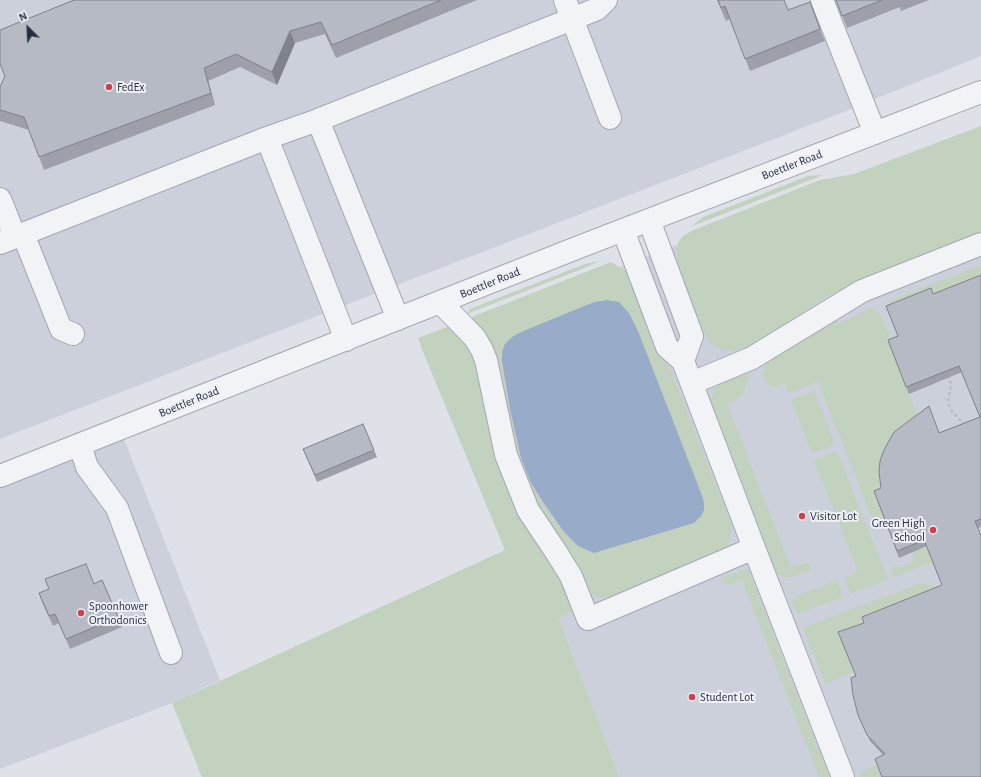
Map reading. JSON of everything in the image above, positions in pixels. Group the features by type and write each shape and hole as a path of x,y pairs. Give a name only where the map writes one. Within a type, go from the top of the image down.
{"street":[{"path":"13,238 268,138 318,120 569,9 597,9 606,0"},
{"path":"822,0 875,133"},
{"path":"569,9 610,118"},
{"name":"Boettler Road","path":"0,476 623,230 981,92"},
{"path":"318,120 398,319"},
{"path":"268,138 346,340"},
{"path":"0,199 13,238 61,329 73,334"},
{"path":"649,220 692,336 684,361"},
{"path":"623,230 667,347 684,361 754,548 843,777"},
{"path":"692,383 752,358 862,291 981,244"},
{"path":"440,302 475,338 482,350 486,360 506,455 528,510 571,576 588,618 754,548"},
{"path":"80,445 87,467 117,508 172,653"}],"path":[{"path":"946,372 951,384 948,401 950,409 960,420 971,425"},
{"path":"966,424 967,429"}],"shaded area":[{"path":"0,0 981,0 981,56 836,115 0,439"},
{"path":"981,126 981,777 599,777 420,345"},
{"path":"120,429 220,680 172,703 0,769 0,476"}],"green space":[{"path":"981,126 981,233 855,282 823,299 754,344 735,351 718,349 708,341 678,269 678,242 683,236 691,231 820,180 854,174"},
{"path":"823,175 690,227 703,217 808,176"},
{"path":"600,261 467,314 470,309 585,264"},
{"path":"611,262 628,272 635,279 731,524 728,545 721,552 609,597 598,597 588,592 539,516 464,320","holes":["607,300 564,532 530,481 521,458 510,409 502,362 502,352 505,344 512,337 521,332 594,302"]},
{"path":"981,265 981,283 889,312 889,301"},
{"path":"874,307 881,315 894,346 891,347 920,422 883,515 873,520 818,381 788,393 785,383 775,387 767,383 763,377 763,372 766,364 771,359 836,318 840,324"},
{"path":"447,327 465,336 564,574 577,609 558,618 619,777 202,777 172,703 505,550 418,338"},
{"path":"746,372 749,377 743,394 737,400 727,404 791,568 806,563 809,563 811,567 809,571 789,578 778,575 773,568 710,403 714,389 719,384 726,378"},
{"path":"814,391 835,444 812,453 791,400"},
{"path":"837,451 888,580 850,594 844,577 858,571 814,460"},
{"path":"937,543 942,554 931,557 932,562 894,577 891,567 905,567 913,559 913,552"},
{"path":"747,569 829,777 819,777 742,580 727,585 723,582 725,577"},
{"path":"837,580 843,597 797,614 792,600 797,596"},
{"path":"921,583 938,587 841,639 854,672 825,683 803,628"},
{"path":"877,765 882,777 862,777 860,772"}],"water":[{"path":"607,300 619,302 629,313 638,331 703,498 704,510 701,516 694,523 594,553 578,546 564,532 530,481 521,458 510,409 502,362 502,352 505,344 512,337 521,332 594,302"}],"building":[{"name":"FedEx","path":"74,0 441,0 332,45 321,22 290,31 272,72 236,54 204,68 211,93 39,157 24,117 0,110 0,87 5,76 0,64 0,30"},
{"path":"718,0 784,0 788,10 810,2 820,29 745,59 725,6 721,8"},
{"path":"836,0 882,0 842,16"},
{"name":"Green High School","path":"981,275 981,519 975,521 981,536 981,777 882,777 875,759 885,754 867,735 858,715 851,678 856,676 838,632 864,623 862,617 942,585 924,540 897,551 874,491 881,488 879,472 880,461 894,432 929,406 939,433 980,417 959,366 906,387 888,340 898,336 886,306 931,288 933,294"},
{"path":"363,424 374,450 315,475 303,449"},
{"name":"Spoonhower Orthodonics","path":"86,564 94,584 102,580 118,617 66,639 55,614 49,616 39,593 49,589 45,579"}],"place":[{"name":"FedEx","path":"109,87"},
{"name":"Visitor Lot","path":"802,516"},
{"name":"Green High School","path":"933,530"},
{"name":"Spoonhower Orthodonics","path":"81,613"},
{"name":"Student Lot","path":"692,697"}]}
